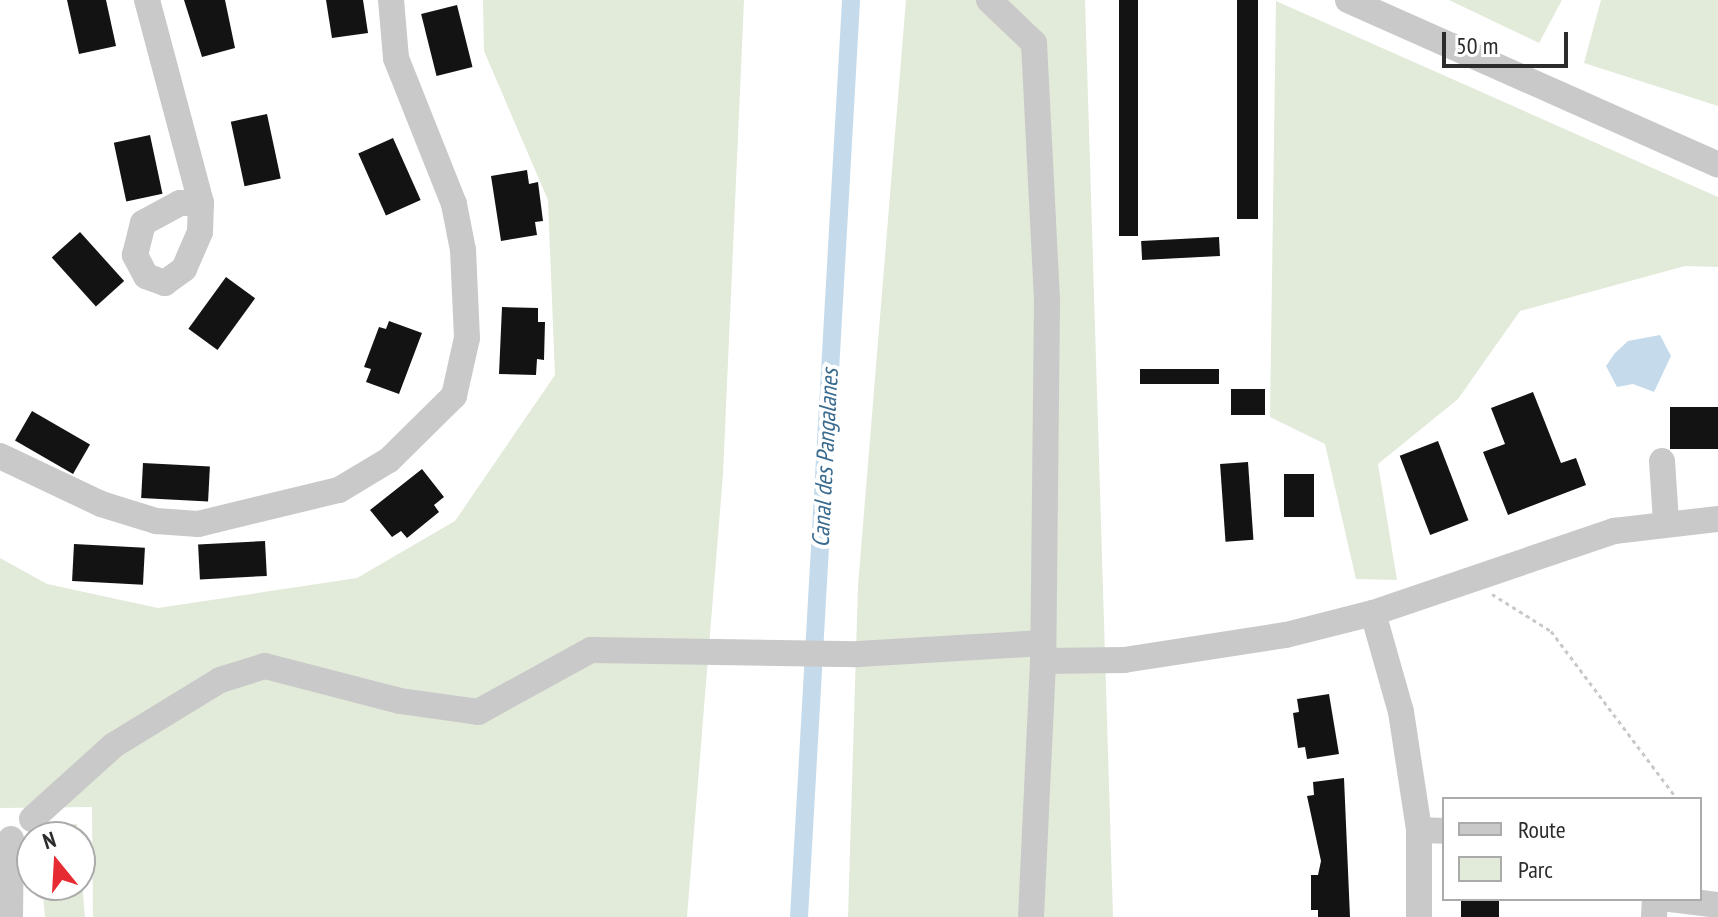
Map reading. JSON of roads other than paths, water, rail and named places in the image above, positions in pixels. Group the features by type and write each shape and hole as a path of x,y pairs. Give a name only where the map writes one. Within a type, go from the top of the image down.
{"street":[{"path":"147,0 201,203"},
{"path":"0,456 101,504 156,521 198,524 339,490 389,460 454,396 467,338 463,250 454,204 396,58 391,0"},
{"path":"989,0 1034,43 1047,302 1043,652 1031,917"},
{"path":"1348,0 1718,165"},
{"path":"1662,461 1666,522"},
{"path":"32,819 114,745 220,680 265,666 400,701 478,712 591,650 640,647 749,654 1043,652 1124,660 1210,649 1373,613 1557,547 1666,522 1718,519"},
{"path":"1373,613 1431,831 1419,917"},
{"path":"10,917 11,839"},
{"path":"1686,901 1718,905"}],"water":[{"path":"1660,335 1671,356 1654,392 1633,384 1617,387 1606,366 1615,353 1628,341"}],"waterway":[{"name":"Canal des Pangalanes","path":"799,917 851,0"}]}
